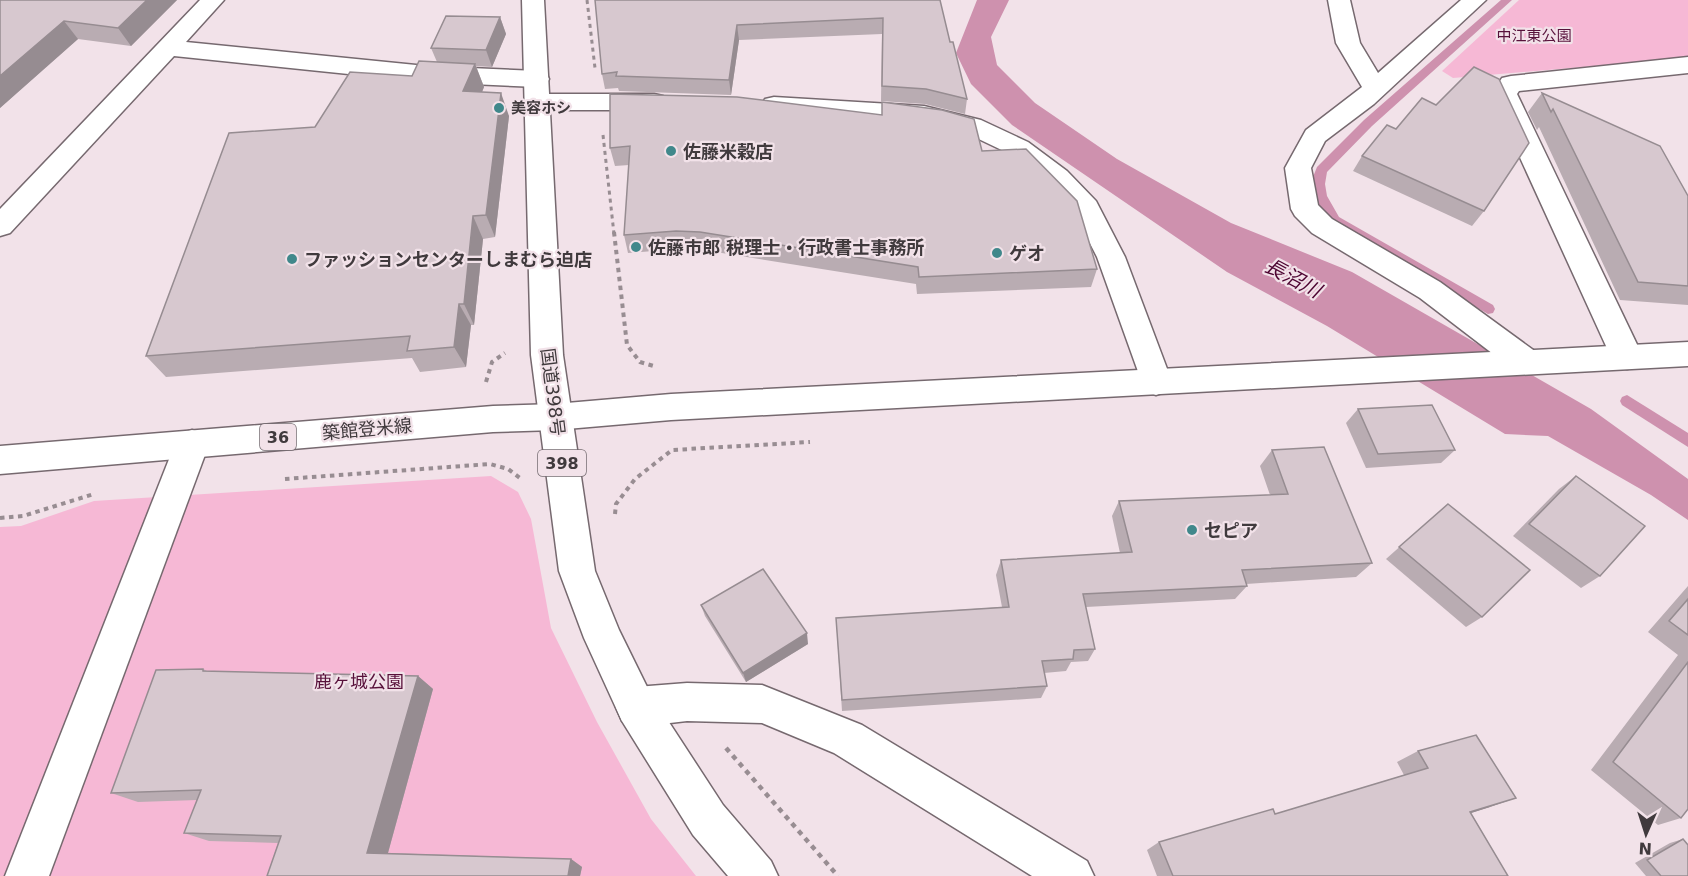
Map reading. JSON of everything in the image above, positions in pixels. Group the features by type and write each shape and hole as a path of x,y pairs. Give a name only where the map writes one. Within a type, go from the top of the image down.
{"main road":[{"path":"0,225 213,0"},
{"name":"国道398号","path":"532,0 547,355 577,571 603,638 636,707 708,820 756,876"},
{"path":"1339,0 1348,43 1375,89"},
{"path":"1475,0 1375,89 1315,136 1298,168 1305,209 1322,226 1430,290 1525,361"},
{"path":"170,48 426,74 599,101 680,102"},
{"path":"1627,357 1504,94 1511,84 1688,65"},
{"path":"749,104 924,114 972,126 1019,148 1057,178 1086,208 1111,257 1156,382"},
{"name":"築館登米線","path":"0,460 493,419 555,417 671,407 1688,354"},
{"path":"27,876 192,444"},
{"path":"636,707 687,702 762,704 848,739 1072,876"}],"path":[{"path":"587,0 627,345 640,362 661,368"},
{"path":"478,383 486,383 492,362 511,350"},
{"path":"280,479 490,464 508,470 525,482"}],"green space":[{"name":"中江東公園","path":"1519,0 1688,0 1688,58 1453,78 1442,71"},
{"name":"鹿ヶ城公園","path":"491,476 518,492 531,519 551,628 597,722 651,819 696,876 0,876 0,527 21,526 94,501"}],"water":[{"name":"長沼川","path":"977,0 1009,0 991,37 997,65 1035,103 1117,159 1231,223 1352,272 1591,409 1688,479 1688,520 1651,495 1548,436 1505,434 1327,326 1227,272 1012,125 971,84 956,53"}],"building":[{"path":"0,0 147,0 118,28 64,21 0,76"},
{"path":"595,0 940,0 967,99 926,89 882,86 883,18 737,25 729,80 616,76 617,72 602,74"},
{"path":"446,16 500,17 486,50 431,48"},
{"path":"419,61 475,64 463,91 501,93 486,215 473,216 464,304 459,304 454,347 407,351 410,336 146,356 229,133 315,127 350,72 412,76"},
{"path":"1474,67 1499,79 1529,143 1484,211 1362,156 1387,125 1396,129 1422,98 1436,105"},
{"path":"1542,93 1660,146 1688,196 1688,286 1638,282 1553,109 1551,112"},
{"path":"610,94 737,97 882,115 882,102 942,110 974,119 982,151 1026,149 1077,201 1097,269 919,277 918,267 700,232 676,231 624,235 630,146 610,148"},
{"path":"1432,405 1455,450 1378,454 1358,409"},
{"path":"1324,447 1372,563 1242,570 1247,586 1083,594 1095,649 1074,650 1073,659 1042,661 1047,686 842,700 836,618 1009,607 1001,560 1132,552 1119,501 1288,494 1272,450"},
{"path":"1576,476 1645,526 1600,576 1529,524"},
{"path":"1448,504 1530,570 1482,617 1399,547"},
{"path":"763,569 807,633 743,673 701,605"},
{"path":"1688,599 1688,635 1669,621"},
{"path":"1688,662 1688,809 1681,818 1613,762"},
{"path":"203,669 203,671 418,676 367,853 571,859 568,876 267,876 281,836 184,833 201,790 111,793 156,670"},
{"path":"1476,735 1516,798 1470,812 1508,876 1173,876 1159,842 1273,809 1275,814 1428,768 1418,751"},
{"path":"1683,839 1688,845 1688,876 1661,876 1647,860"}],"waterway":[{"path":"1488,309 1335,220 1323,203 1319,190 1319,177 1321,170 1368,123 1507,0"},
{"path":"1627,401 1688,441"}],"place":[{"name":"美容ホシ","path":"499,108"},
{"name":"佐藤米穀店","path":"671,151"},
{"name":"佐藤市郎 税理士・行政書士事務所","path":"636,247"},
{"name":"ゲオ","path":"997,253"},
{"name":"ファッションセンターしまむら迫店","path":"292,259"},
{"name":"セピア","path":"1192,530"}]}
